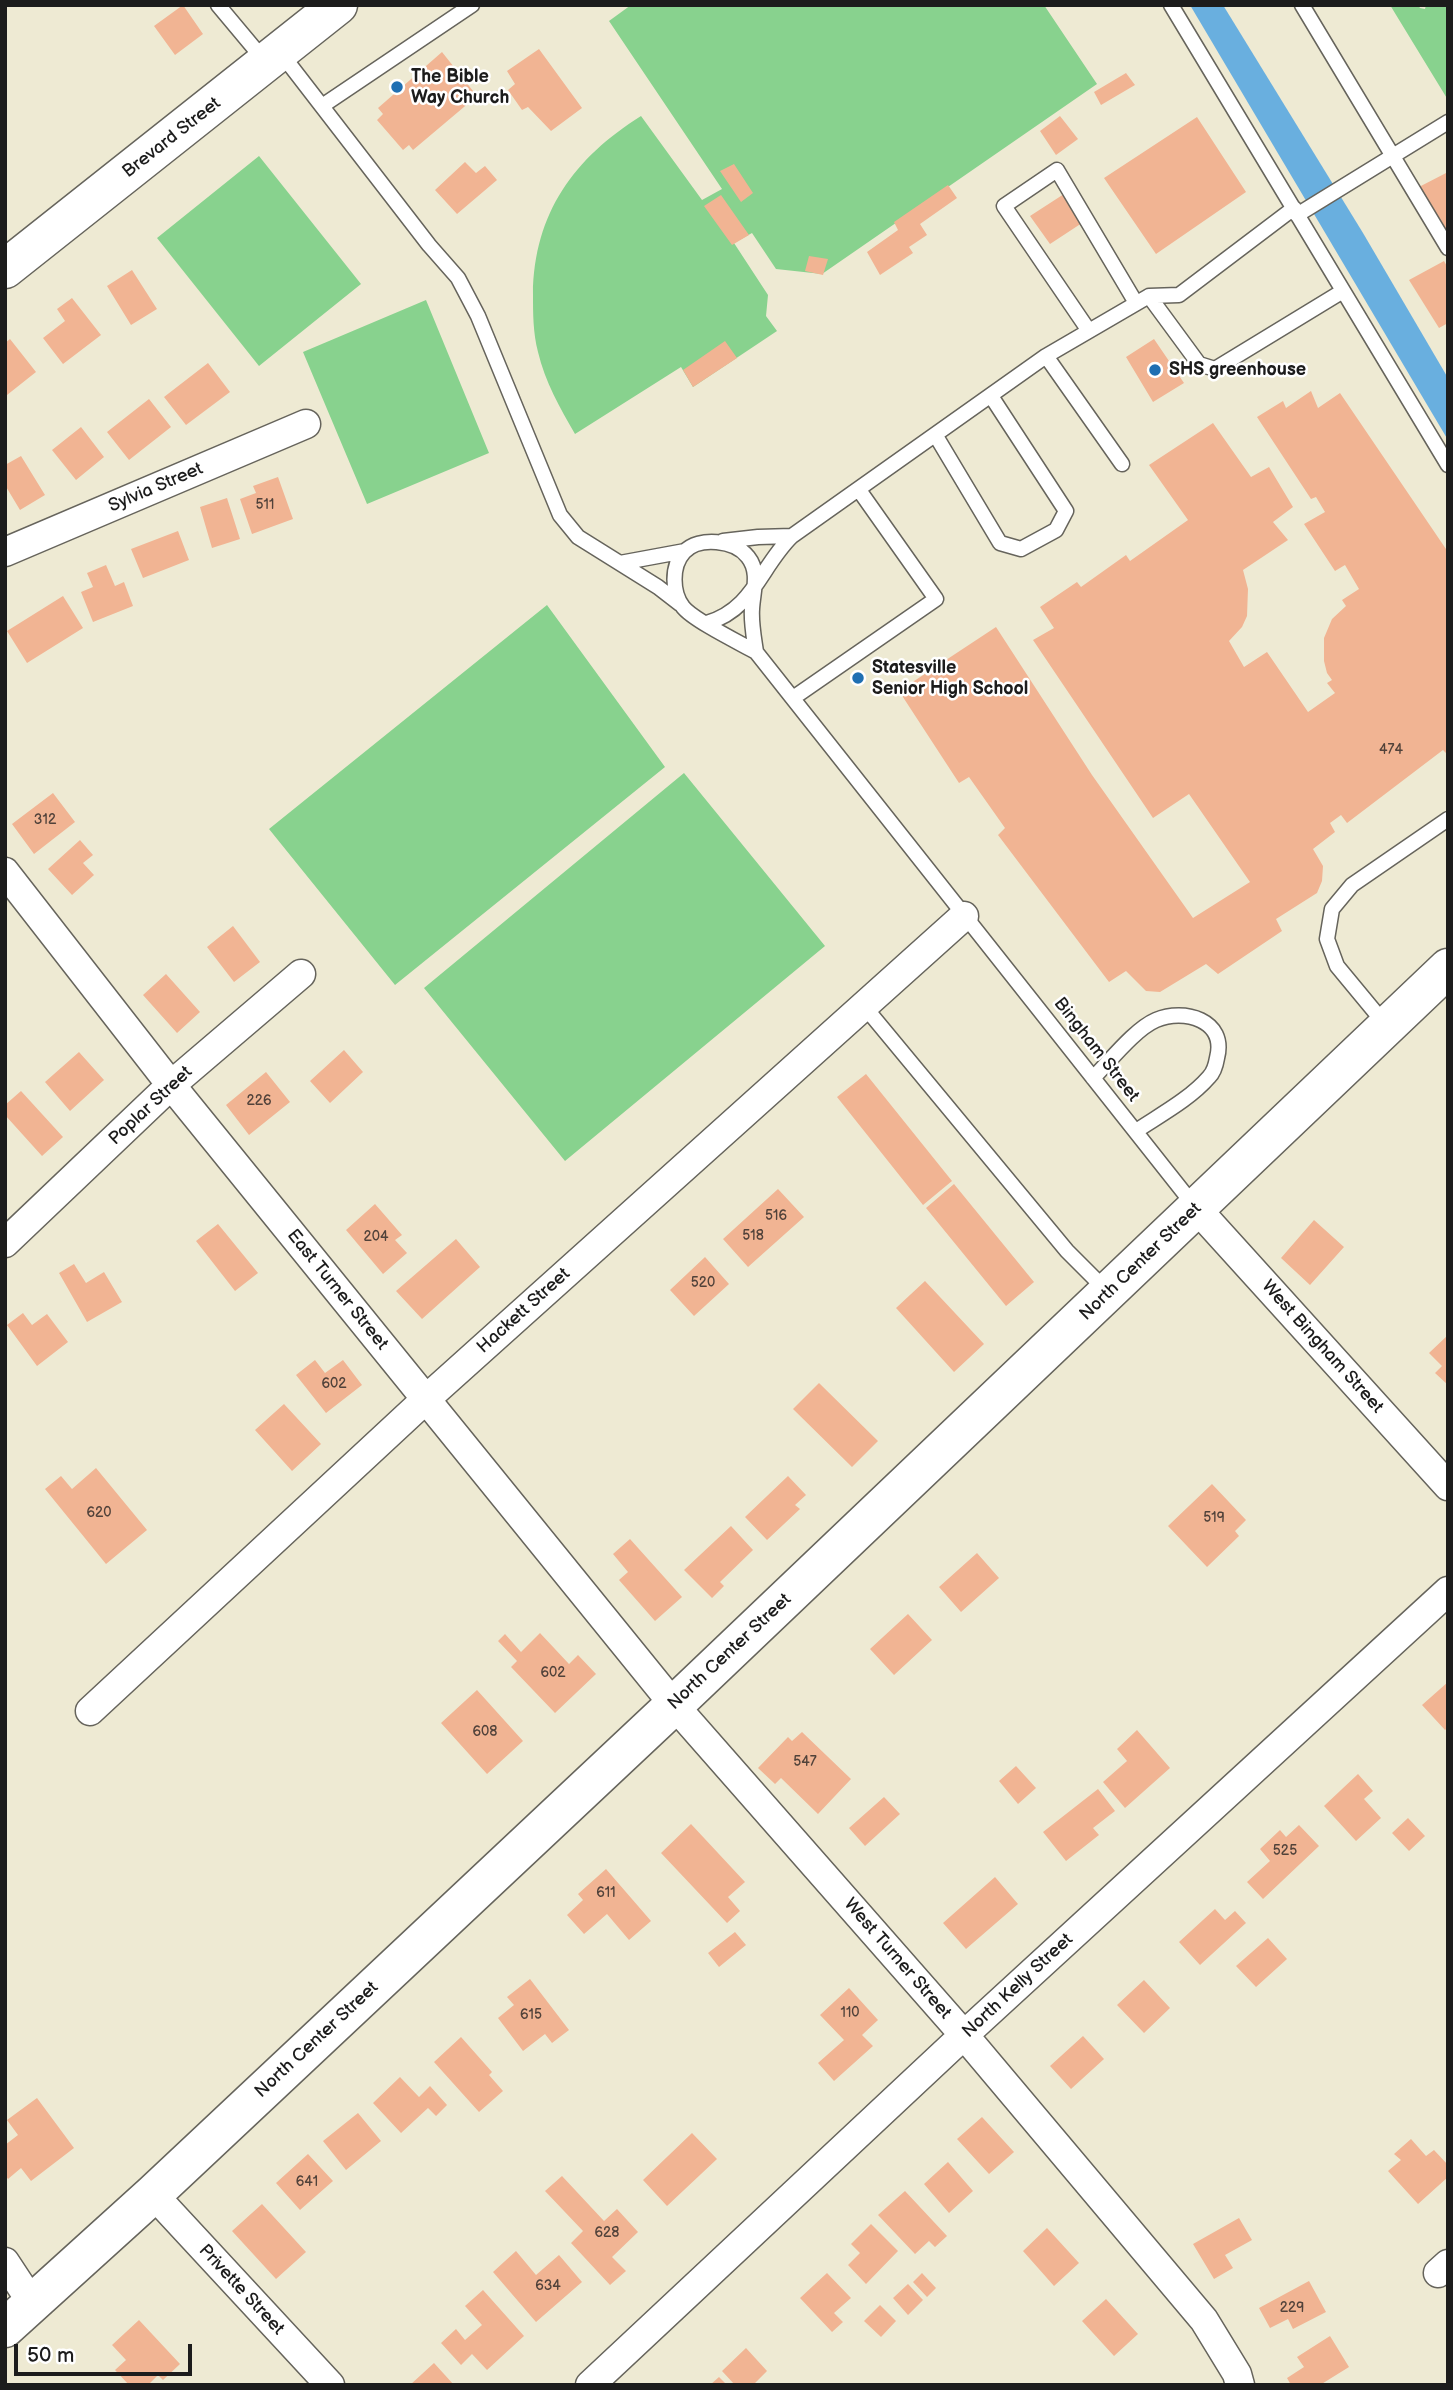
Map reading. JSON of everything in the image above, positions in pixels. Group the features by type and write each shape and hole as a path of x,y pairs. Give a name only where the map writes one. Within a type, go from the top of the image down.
{"main road":[{"name":"Brevard Street","path":"5,269 338,5"},
{"name":"North Center Street","path":"19,2316 153,2194 674,1705 1448,968"}],"street":[{"name":"Sylvia Street","path":"5,552 306,424"},
{"name":"East Turner Street","path":"5,872 172,1086 674,1705"},
{"name":"Hackett Street","path":"90,1711 425,1400 964,916"},
{"name":"Poplar Street","path":"5,1243 172,1086 301,974"},
{"name":"West Bingham Street","path":"1197,1209 1448,1486"},
{"name":"North Kelly Street","path":"590,2385 964,2035 1448,1591"},
{"name":"West Turner Street","path":"674,1705 964,2035 1204,2320 1237,2374 1240,2385"},
{"name":"Privette Street","path":"153,2194 330,2385"},
{"path":"5,2262 19,2316"}],"lane":[{"path":"218,5 322,106 429,245 458,278 478,316 560,515 578,537 658,587 690,614 757,652"},
{"path":"322,106 472,5"},
{"path":"1171,5 1448,465"},
{"path":"1302,5 1448,248"},
{"path":"707,623 723,618 754,590 778,550 792,536 1046,356 1142,300 1179,295 1296,212 1448,122"},
{"path":"1088,331 1004,206 1057,170 1142,300 1199,364 1215,369 1343,291"},
{"path":"1046,356 1122,464"},
{"path":"936,436 1000,542 1021,549 1056,530 1066,511 991,396"},
{"path":"793,698 936,599 859,490"},
{"path":"620,563 685,551 702,543 792,536"},
{"path":"719,542 736,547 748,556 755,571 752,610 757,652"},
{"path":"681,605 675,589 675,569 685,551"},
{"name":"Bingham Street","path":"757,652 1197,1209"},
{"path":"1387,1026 1338,966 1327,939 1332,909 1352,886 1448,819"},
{"path":"864,1006 1067,1251 1109,1293"},
{"path":"1093,1078 1154,1021 1169,1016 1191,1015 1200,1018 1214,1032 1219,1052 1211,1075 1197,1089 1136,1131"}],"green space":[{"path":"631,5 1044,5 1097,84 822,274 776,269 752,233 734,243 768,295 766,316 777,331 693,387 681,367 575,434 545,374 536,345 534,323 535,265 550,213 562,190 596,150 641,116 702,200 722,189 609,21"},
{"path":"1390,5 1418,5 1425,9 1426,5 1448,5 1448,100"},
{"path":"259,156 361,284 259,366 157,238"},
{"path":"426,300 489,453 367,504 303,352"},
{"path":"547,605 665,767 395,985 269,829"},
{"path":"684,773 825,946 565,1161 424,988"}],"water":[{"path":"1190,5 1223,5 1363,233 1448,378 1448,440"}],"building":[{"path":"183,5 203,34 175,55 154,26"},
{"path":"539,49 582,108 551,131 528,107 522,110 508,90 515,84 507,71"},
{"path":"442,52 477,96 413,150 409,145 403,150 377,120 383,114 378,108"},
{"path":"1126,73 1135,85 1101,105 1094,92"},
{"path":"1060,116 1078,139 1056,155 1040,131"},
{"path":"1197,117 1246,192 1156,254 1104,178"},
{"path":"465,162 476,173 485,166 497,180 457,214 435,190"},
{"path":"734,164 753,193 741,202 720,171"},
{"path":"1448,172 1448,237 1417,188"},
{"path":"948,185 957,198 920,224 927,235 909,247 913,253 880,275 867,252 898,230 894,222"},
{"path":"1064,194 1082,223 1050,244 1030,216"},
{"path":"721,195 749,235 732,245 704,206"},
{"path":"809,256 828,259 823,275 805,271"},
{"path":"1444,261 1448,268 1448,323 1439,328 1409,280"},
{"path":"132,270 157,309 131,325 107,286"},
{"path":"72,298 101,335 63,364 43,338 65,321 57,309"},
{"path":"10,339 36,372 7,395 5,343"},
{"name":"SHS greenhouse","path":"1154,339 1184,383 1153,402 1126,357"},
{"path":"725,341 737,358 693,387 683,370"},
{"path":"208,363 230,392 186,425 164,397"},
{"path":"1311,391 1318,408 1340,393 1448,552 1448,755 1443,750 1347,823 1341,815 1330,823 1335,832 1313,849 1323,866 1322,881 1317,893 1276,919 1282,931 1218,974 1206,964 1160,992 1146,991 1126,971 1109,982 998,835 1005,828 969,777 959,783 899,691 996,627 1092,775 1193,918 1250,882 1189,794 1153,818 1033,640 1054,628 1040,607 1077,582 1081,587 1126,555 1130,561 1188,520 1149,465 1213,423 1251,477 1269,467 1293,507 1273,522 1288,540 1243,570 1248,589 1247,616 1242,627 1229,641 1244,667 1267,652 1308,712 1335,693 1327,683 1332,680 1324,661 1324,638 1332,619 1346,606 1342,600 1359,589 1345,565 1335,571 1304,524 1325,512 1316,497 1311,499 1257,417 1283,401 1286,408"},
{"path":"149,399 171,427 129,460 107,432"},
{"path":"81,427 104,457 76,480 52,450"},
{"path":"21,456 45,495 20,510 5,485 5,465"},
{"path":"278,477 293,519 252,534 240,499 256,493 253,486"},
{"path":"227,498 240,539 212,548 200,507"},
{"path":"178,531 189,560 143,578 131,549"},
{"path":"106,565 115,586 124,582 133,606 93,622 81,592 93,587 87,573"},
{"path":"63,596 83,628 27,663 7,631"},
{"path":"53,793 75,822 34,854 12,824"},
{"path":"80,840 93,855 83,863 94,875 72,895 48,869"},
{"path":"233,926 260,962 234,982 207,947"},
{"path":"166,974 200,1012 177,1033 143,995"},
{"path":"344,1050 363,1072 330,1103 310,1081"},
{"path":"79,1052 104,1080 70,1111 45,1082"},
{"path":"266,1072 290,1102 249,1135 226,1105"},
{"path":"866,1074 952,1181 923,1205 837,1097"},
{"path":"21,1091 63,1137 42,1156 5,1115 5,1105"},
{"path":"954,1184 1034,1282 1006,1306 926,1208"},
{"path":"778,1189 804,1217 748,1267 723,1239"},
{"path":"375,1204 402,1235 395,1240 407,1253 383,1274 346,1230"},
{"path":"1314,1220 1344,1247 1310,1285 1281,1258"},
{"path":"218,1224 258,1273 235,1291 196,1241"},
{"path":"456,1239 480,1267 422,1319 396,1291"},
{"path":"705,1257 729,1284 694,1316 670,1290"},
{"path":"74,1264 86,1283 104,1272 122,1302 87,1322 59,1273"},
{"path":"925,1281 984,1344 954,1372 896,1308"},
{"path":"23,1313 32,1325 47,1314 68,1342 37,1366 7,1325"},
{"path":"1448,1335 1448,1385 1435,1373 1442,1366 1429,1353"},
{"path":"315,1360 325,1373 343,1360 362,1385 326,1413 296,1375"},
{"path":"819,1383 878,1441 852,1467 793,1409"},
{"path":"284,1404 321,1444 292,1471 255,1430"},
{"path":"96,1468 147,1530 106,1564 45,1489 61,1476 72,1489"},
{"path":"788,1476 806,1495 795,1505 800,1509 767,1540 745,1517"},
{"path":"1212,1484 1246,1520 1235,1531 1239,1536 1207,1567 1168,1526"},
{"path":"731,1526 753,1550 720,1582 724,1586 712,1598 684,1570"},
{"path":"630,1539 682,1597 655,1621 619,1580 628,1572 613,1554"},
{"path":"977,1553 999,1578 961,1612 939,1587"},
{"path":"908,1614 932,1640 894,1675 870,1649"},
{"path":"540,1633 569,1664 578,1655 596,1674 555,1713 511,1667 517,1661 498,1641 505,1634 521,1652"},
{"path":"1448,1682 1448,1727 1445,1730 1422,1705"},
{"path":"477,1690 523,1741 487,1774 441,1723"},
{"path":"1137,1730 1170,1768 1125,1808 1103,1782 1127,1761 1117,1749"},
{"path":"802,1732 851,1779 818,1814 781,1778 775,1784 758,1768 788,1737 792,1741"},
{"path":"1016,1766 1036,1788 1018,1804 999,1781"},
{"path":"1358,1774 1373,1791 1364,1799 1381,1818 1356,1841 1324,1806"},
{"path":"1098,1789 1115,1811 1093,1828 1099,1835 1066,1861 1043,1832"},
{"path":"884,1797 900,1814 865,1846 849,1828"},
{"path":"1408,1818 1425,1836 1409,1851 1392,1833"},
{"path":"691,1824 745,1882 728,1897 740,1911 727,1923 661,1853"},
{"path":"1299,1825 1319,1846 1263,1899 1247,1882 1270,1861 1260,1849 1280,1830 1286,1837"},
{"path":"606,1869 651,1921 629,1940 607,1914 584,1934 567,1915 583,1900 578,1894"},
{"path":"995,1877 1018,1904 966,1949 943,1923"},
{"path":"1215,1909 1225,1920 1235,1911 1246,1923 1200,1965 1179,1942"},
{"path":"735,1932 746,1945 719,1967 708,1953"},
{"path":"1268,1938 1287,1959 1256,1987 1236,1966"},
{"path":"530,1979 569,2030 552,2043 545,2034 523,2051 498,2018 514,2005 507,1997"},
{"path":"1144,1980 1170,2008 1144,2033 1117,2005"},
{"path":"849,1988 878,2020 862,2035 873,2046 834,2081 818,2063 844,2040 820,2015"},
{"path":"1083,2036 1104,2059 1071,2089 1050,2066"},
{"path":"461,2037 492,2072 489,2075 503,2091 479,2112 434,2062"},
{"path":"400,2077 419,2097 430,2086 447,2105 436,2116 428,2108 401,2133 373,2103"},
{"path":"37,2098 74,2148 31,2181 21,2168 8,2179 5,2175 5,2145 18,2135 7,2120"},
{"path":"358,2113 381,2141 346,2170 323,2141"},
{"path":"982,2117 1014,2152 989,2174 957,2139"},
{"path":"692,2133 717,2159 667,2206 643,2180"},
{"path":"1411,2139 1426,2156 1434,2150 1448,2165 1448,2177 1418,2204 1388,2171 1401,2160 1394,2154"},
{"path":"308,2154 333,2181 300,2210 276,2183"},
{"path":"948,2162 973,2191 949,2213 924,2184"},
{"path":"562,2176 604,2221 617,2209 638,2232 612,2257 626,2271 610,2285 571,2243 583,2231 545,2191"},
{"path":"905,2191 947,2236 935,2247 929,2241 915,2254 878,2215"},
{"path":"262,2204 306,2252 276,2279 232,2231"},
{"path":"1239,2218 1252,2240 1225,2255 1233,2268 1214,2279 1193,2244"},
{"path":"871,2224 898,2251 866,2284 848,2265 860,2253 851,2244"},
{"path":"1047,2228 1079,2263 1054,2286 1023,2251"},
{"path":"516,2251 536,2275 559,2255 582,2282 536,2322 493,2272"},
{"path":"827,2273 851,2298 834,2313 843,2322 832,2332 800,2298"},
{"path":"922,2273 936,2288 927,2297 913,2282"},
{"path":"1309,2281 1326,2312 1293,2329 1288,2319 1270,2328 1259,2308"},
{"path":"908,2284 923,2300 908,2315 893,2298"},
{"path":"483,2290 524,2336 487,2370 472,2354 461,2365 441,2343 456,2329 465,2340 482,2325 465,2306"},
{"path":"1106,2299 1138,2334 1114,2356 1082,2321"},
{"path":"880,2305 896,2321 881,2337 864,2321"},
{"path":"139,2320 180,2364 163,2380 158,2375 148,2385 129,2385 115,2370 126,2360 112,2345"},
{"path":"1330,2336 1349,2367 1320,2385 1291,2385 1287,2378 1304,2367 1297,2357"},
{"path":"746,2348 767,2371 753,2385 735,2385 722,2371"},
{"path":"434,2363 454,2385 410,2385"},
{"path":"719,2377 727,2385 710,2385"}],"place":[{"name":"The Bible Way Church","path":"397,87"},
{"name":"SHS greenhouse","path":"1155,370"},
{"name":"Statesville Senior High School","path":"858,678"}]}
